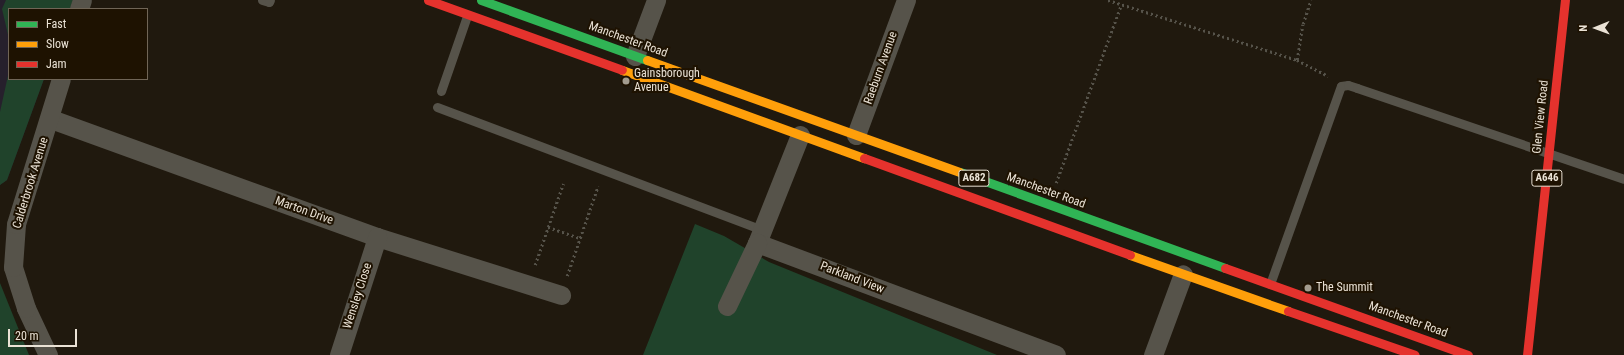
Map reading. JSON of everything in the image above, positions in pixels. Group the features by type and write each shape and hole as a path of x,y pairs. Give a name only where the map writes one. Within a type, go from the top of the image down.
{"main road":[{"name":"A682","path":"428,0 467,16 977,200 1415,355"},
{"name":"Manchester Road","path":"481,0 1189,256 1270,283 1468,355"},
{"name":"Glen View Road","path":"1527,355 1565,0"},
{"path":"467,16 470,5"},
{"path":"629,74 635,56"},
{"path":"800,135 807,117"},
{"path":"850,154 856,135"},
{"path":"977,200 985,182"},
{"path":"1183,274 1189,256"}],"street":[{"path":"635,56 656,0"},
{"name":"Raeburn Avenue","path":"856,135 906,0"},
{"name":"Calderbrook Avenue","path":"48,355 26,308 13,267 16,224 50,119 61,80"},
{"name":"Marton Drive","path":"50,119 377,237 561,295"},
{"path":"728,306 759,236 800,135"},
{"name":"Parkland View","path":"759,236 1056,355"},
{"name":"Wensley Close","path":"339,355 377,237"},
{"path":"1153,355 1183,274"}],"lane":[{"path":"262,0 270,2 270,0"},
{"path":"442,91 467,16"},
{"path":"1263,300 1341,86 1352,86 1624,179"},
{"path":"438,106 604,170 759,236"}],"path":[{"path":"1108,0 1297,60 1325,73 1341,86"},
{"path":"1297,60 1302,24 1311,0"},
{"path":"1048,205 1121,5"},
{"path":"561,295 604,170"},
{"path":"528,284 563,184"},
{"path":"548,227 580,238"}],"shaded area":[{"path":"0,0 73,0 8,8 8,80 44,80 7,180 0,185"}],"green space":[{"path":"6,0 73,0 70,8 8,8 8,35 2,9"},
{"path":"8,76 8,80 44,80 7,180 0,185 0,112"},
{"path":"695,224 724,236 769,262 997,355 643,355"},
{"path":"0,283 29,355 0,355"}],"traffic: fast":[{"path":"481,0 647,60"},
{"path":"960,172 1225,268"}],"traffic: slow":[{"path":"647,60 960,172"},
{"path":"622,70 864,158"},
{"path":"1130,255 1288,311"}],"traffic: jam":[{"path":"428,0 622,70"},
{"path":"1527,355 1565,0"},
{"path":"864,158 1130,255"},
{"path":"1225,268 1468,355"},
{"path":"1288,311 1415,355"}],"place":[{"name":"Gainsborough Avenue","path":"626,81"},
{"name":"The Summit","path":"1308,288"}]}
